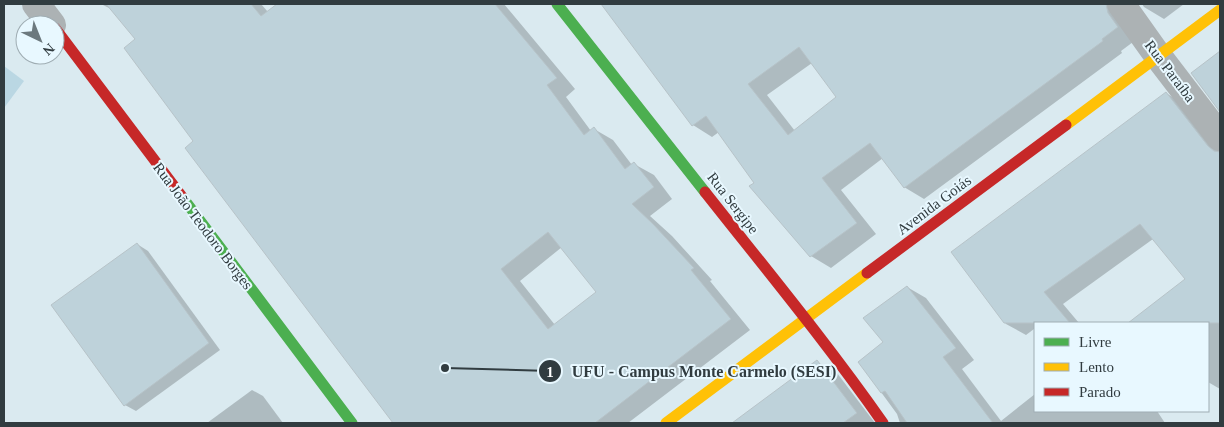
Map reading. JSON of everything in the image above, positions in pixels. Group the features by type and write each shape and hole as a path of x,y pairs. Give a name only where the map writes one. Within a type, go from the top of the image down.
{"street":[{"path":"36,4 44,15"},
{"name":"Rua Sergipe","path":"557,4 806,320 883,423"},
{"name":"Rua Paraíba","path":"1121,4 1220,137"},
{"name":"Avenida Goiás","path":"666,423 1220,10"},
{"name":"Rua João Teodoro Borges","path":"65,41 352,423"}],"shaded area":[{"path":"4,66 24,81 4,108"}],"building":[{"path":"106,4 251,4 261,16 277,4 495,4 557,78 547,85 584,135 594,127 625,169 634,162 654,187 632,204 694,268 691,270 731,319 595,423 393,423 185,148 193,141 124,48 135,39","holes":["548,232 596,292 548,329 501,269"]},
{"path":"601,4 1106,4 1108,13 1118,27 1102,39 1103,41 904,188 870,143 822,178 857,223 810,257 749,186 754,183 706,116 692,126","holes":["799,47 836,97 788,135 748,84"]},
{"path":"1220,51 1220,112 1191,73"},
{"path":"1166,92 1208,146 1214,151 1220,152 1220,323 1129,322 1185,279 1140,224 1044,292 1069,322 1004,323 951,252"},
{"path":"137,243 209,343 124,406 51,305"},
{"path":"907,286 956,348 943,357 993,423 907,423 885,391 881,393 858,362 883,342 863,318"},
{"path":"817,360 857,413 843,423 732,423"}],"traffic: fast":[{"path":"557,4 705,192"},
{"path":"183,198 352,423"}],"traffic: slow":[{"path":"1066,125 1220,10"},
{"path":"666,423 867,273"}],"traffic: jam":[{"path":"65,41 183,198"},
{"path":"867,273 1066,125"},
{"path":"705,192 818,335 883,423"}],"place":[{"name":"UFU - Campus Monte Carmelo (SESI)","path":"445,368"}]}
